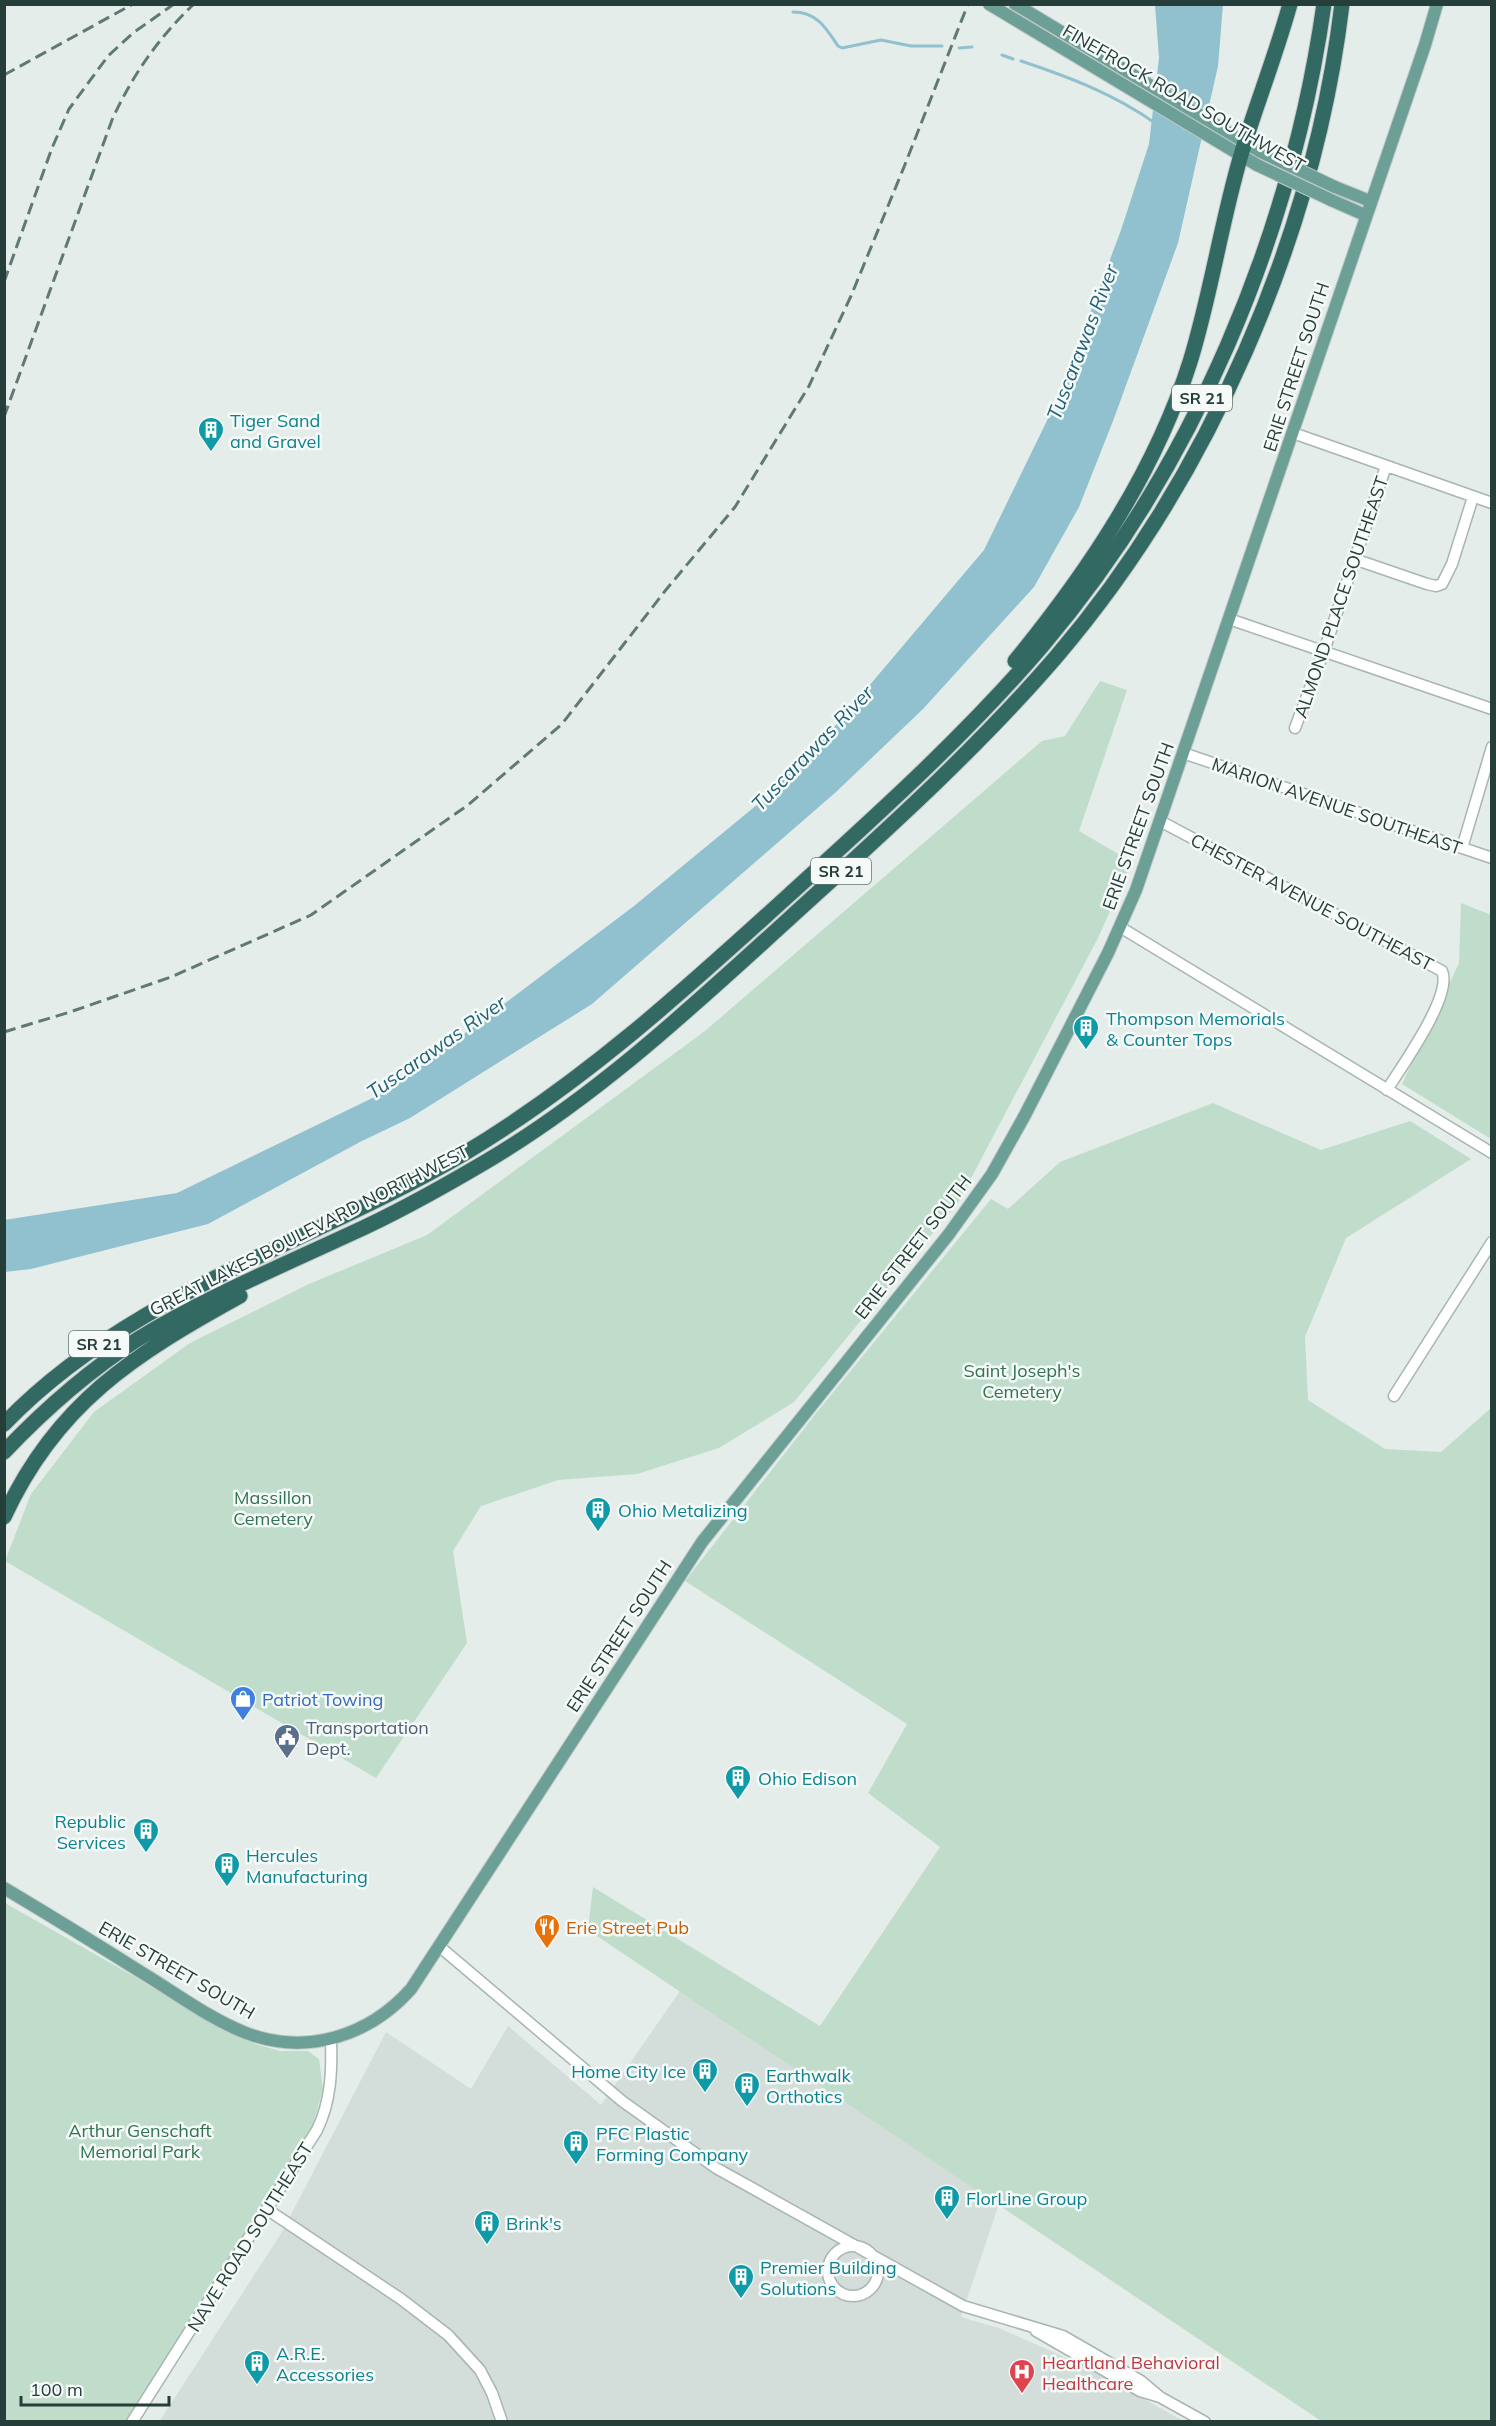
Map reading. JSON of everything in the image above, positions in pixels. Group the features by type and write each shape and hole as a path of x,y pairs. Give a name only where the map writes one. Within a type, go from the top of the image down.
{"highway":[{"path":"962,734 984,697 1039,632 1082,574 1121,512 1156,446 1179,391 1199,331 1243,149 1290,4"},
{"name":"GREAT LAKES BOULEVARD NORTHWEST","path":"4,1424 45,1385 99,1343 152,1310 425,1175 502,1130 575,1079 679,995 877,815 962,734 1041,646 1084,592 1158,480 1200,402 1242,310 1279,204 1307,100 1324,4"},
{"name":"GREAT LAKES BOULEVARD NORTHWEST","path":"4,1452 60,1396 135,1342 193,1308 385,1216 492,1158 600,1085 634,1058 920,799 999,720 1058,654 1104,594 1158,516 1206,433 1244,352 1277,270 1302,192 1326,98 1342,4"},
{"path":"4,1517 42,1451 69,1416 101,1384 133,1359 175,1332 290,1268 314,1250"},
{"path":"4,1413 56,1367 103,1331 148,1305 206,1282"}],"main road":[{"name":"FINEFROCK ROAD SOUTHWEST","path":"989,4 1219,143 1261,152 1335,188 1370,201"},
{"name":"FINEFROCK ROAD SOUTHWEST","path":"1015,4 1223,130 1257,165 1365,215"},
{"name":"ERIE STREET SOUTH","path":"4,1887 233,2027 274,2041 303,2043 331,2040 360,2029 385,2014 411,1989 702,1542 949,1234 992,1173 1025,1115 1120,927 1160,821 1365,215 1425,45 1437,4"}],"street":[{"path":"1293,433 1491,503"},
{"name":"ALMOND PLACE SOUTHEAST","path":"1295,728 1324,651 1386,466"},
{"path":"1354,559 1427,584 1436,586 1442,584 1449,572 1473,497"},
{"path":"1229,619 1491,709"},
{"path":"1462,848 1491,747"},
{"name":"MARION AVENUE SOUTHEAST","path":"1183,753 1491,858"},
{"name":"CHESTER AVENUE SOUTHEAST","path":"1160,821 1442,971 1443,984 1433,1014 1387,1090"},
{"path":"1120,927 1491,1153"},
{"path":"1394,1396 1491,1242"},
{"path":"440,1947 622,2101 696,2155 787,2209 963,2306 1025,2325 1140,2391 1160,2397 1205,2421"},
{"name":"NAVE ROAD SOUTHEAST","path":"132,2421 311,2143 322,2120 331,2086 331,2040"},
{"path":"268,2210 407,2304 448,2335 480,2370 492,2393 502,2421"},
{"path":"849,2247 865,2250 876,2262 878,2270 874,2286 860,2295 844,2294 832,2284 829,2276 831,2261 835,2254 849,2247"}],"shaded area":[{"path":"680,1991 999,2204 961,2317 999,2328 1091,2369 1183,2421 159,2422 282,2232 386,2032 471,2089 508,2026 601,2105"}],"green space":[{"name":"Massillon Cemetery","path":"1100,681 1127,690 1079,831 1132,862 1098,938 959,1201 794,1402 719,1448 637,1474 558,1480 481,1506 453,1551 467,1643 376,1778 5,1561 31,1494 94,1412 190,1343 309,1284 427,1235 705,1031 1042,741 1065,736"},
{"path":"1461,903 1491,915 1491,1139 1402,1084 1459,963"},
{"name":"Saint Joseph's Cemetery","path":"1213,1103 1321,1150 1410,1121 1471,1159 1346,1238 1305,1337 1308,1400 1385,1449 1441,1452 1491,1408 1491,2421 1321,2421 588,1930 593,1887 820,2026 940,1847 868,1793 907,1724 685,1581 817,1412 991,1199 1008,1209 1060,1162"},
{"name":"Arthur Genschaft Memorial Park","path":"5,1903 221,2029 255,2044 280,2051 308,2051 319,2059 323,2089 312,2127 126,2421 5,2421"}],"water":[{"name":"Tuscarawas River","path":"1155,5 1223,5 1218,66 1178,243 1079,507 1034,587 923,709 836,792 592,1004 410,1118 360,1142 208,1224 31,1269 5,1272 4,1220 177,1193 391,1089 634,906 758,804 819,745 984,550 1059,396 1121,230 1149,144 1159,58"}],"waterway":[{"path":"793,12 815,18 842,48 881,40 911,46 942,46"},
{"path":"959,48 972,47"},
{"path":"1002,55 1013,59"},
{"path":"1021,61 1091,87 1124,103 1155,123"}],"railway":[{"path":"4,75 133,4"},
{"path":"4,282 52,148 69,109 108,56 133,33 174,4"},
{"path":"4,417 112,120 147,58 194,4"},
{"path":"4,1032 171,977 311,915 468,805 562,724 665,591 735,507 809,386 851,296 968,4"}],"place":[{"name":"Tiger Sand and Gravel","path":"211,453"},
{"name":"Thompson Memorials & Counter Tops","path":"1086,1051"},
{"name":"Ohio Metalizing","path":"598,1533"},
{"name":"Patriot Towing","path":"243,1722"},
{"name":"Transportation Dept.","path":"287,1760"},
{"name":"Ohio Edison","path":"738,1801"},
{"name":"Republic Services","path":"146,1854"},
{"name":"Hercules Manufacturing","path":"227,1888"},
{"name":"Erie Street Pub","path":"547,1950"},
{"name":"Home City Ice","path":"705,2094"},
{"name":"Earthwalk Orthotics","path":"747,2108"},
{"name":"PFC Plastic Forming Company","path":"576,2166"},
{"name":"FlorLine Group","path":"947,2221"},
{"name":"Brink's","path":"487,2246"},
{"name":"Premier Building Solutions","path":"741,2300"},
{"name":"A.R.E. Accessories","path":"257,2386"},
{"name":"Heartland Behavioral Healthcare","path":"1022,2395"}]}
